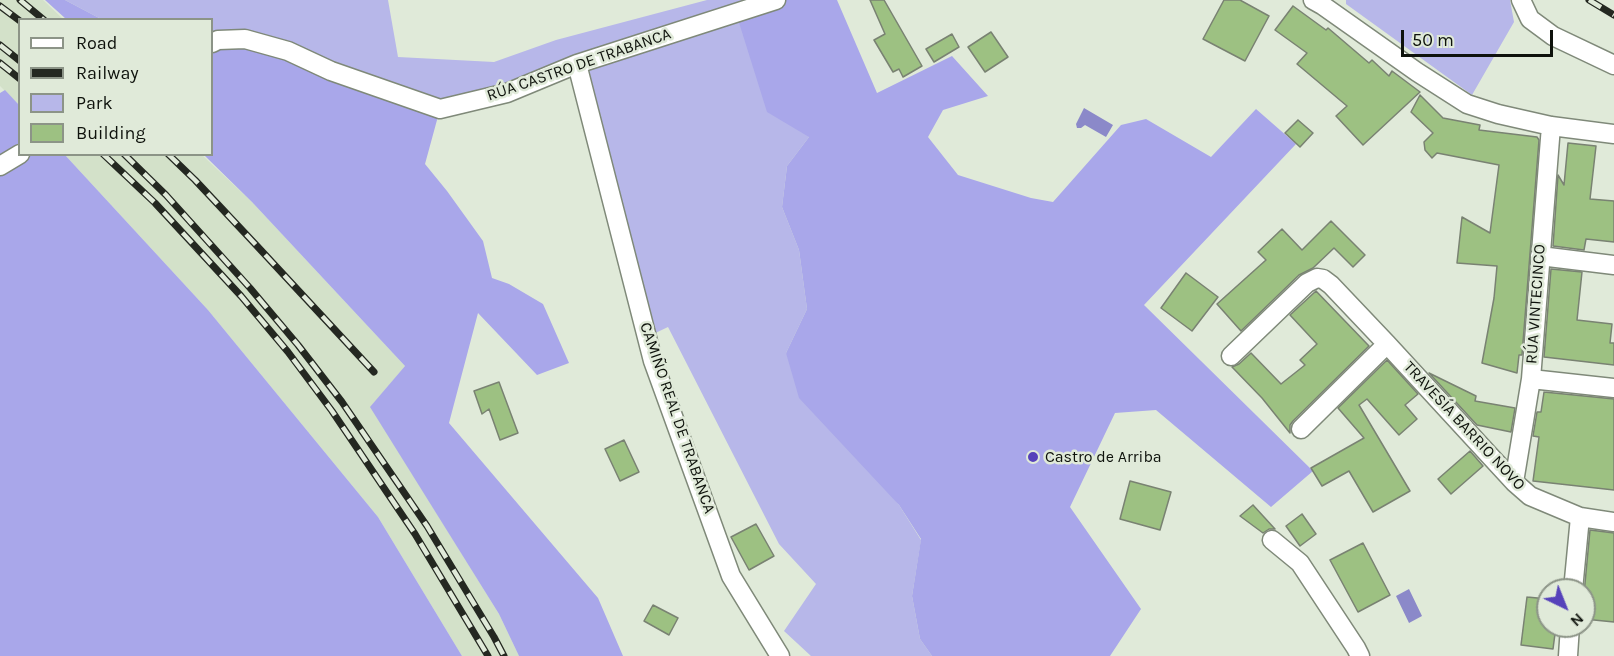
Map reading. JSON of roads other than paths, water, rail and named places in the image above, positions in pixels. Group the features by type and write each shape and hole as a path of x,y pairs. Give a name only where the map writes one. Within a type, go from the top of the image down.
{"street":[{"name":"RÚA CASTRO DE TRABANCA","path":"213,42 218,40 245,39 288,51 331,72 440,109 507,93 577,64 776,0"},
{"path":"1313,0 1467,104 1498,114 1551,126 1614,134"},
{"path":"1521,0 1530,19 1553,36 1614,65"},
{"name":"CAMIÑO REAL DE TRABANCA","path":"577,64 654,361 731,576 780,656"},
{"name":"RÚA VINTECINCO","path":"1514,482 1531,379 1551,126"},
{"path":"0,166 18,155"},
{"path":"1540,256 1614,265"},
{"name":"TRAVESÍA BARRIO NOVO","path":"1231,356 1307,283 1317,278 1323,279 1387,344 1514,482 1530,496 1580,517 1614,522"},
{"path":"1301,429 1387,344"},
{"path":"1531,379 1614,388"},
{"path":"1574,578 1580,517"},
{"path":"1272,540 1300,563 1360,656"},
{"path":"1568,656 1569,638"}],"railway":[{"path":"20,0 42,18"},
{"path":"1589,0 1614,15"},
{"path":"0,6 18,20"},
{"path":"0,45 18,59"},
{"path":"0,63 18,77"},
{"path":"105,156 155,203 241,296 288,352 332,411 415,534 488,656"},
{"path":"126,156 166,195 250,288 342,402 427,526 504,656"},
{"path":"170,156 374,372"}],"place":[{"name":"Castro de Arriba","path":"1033,457"}]}
